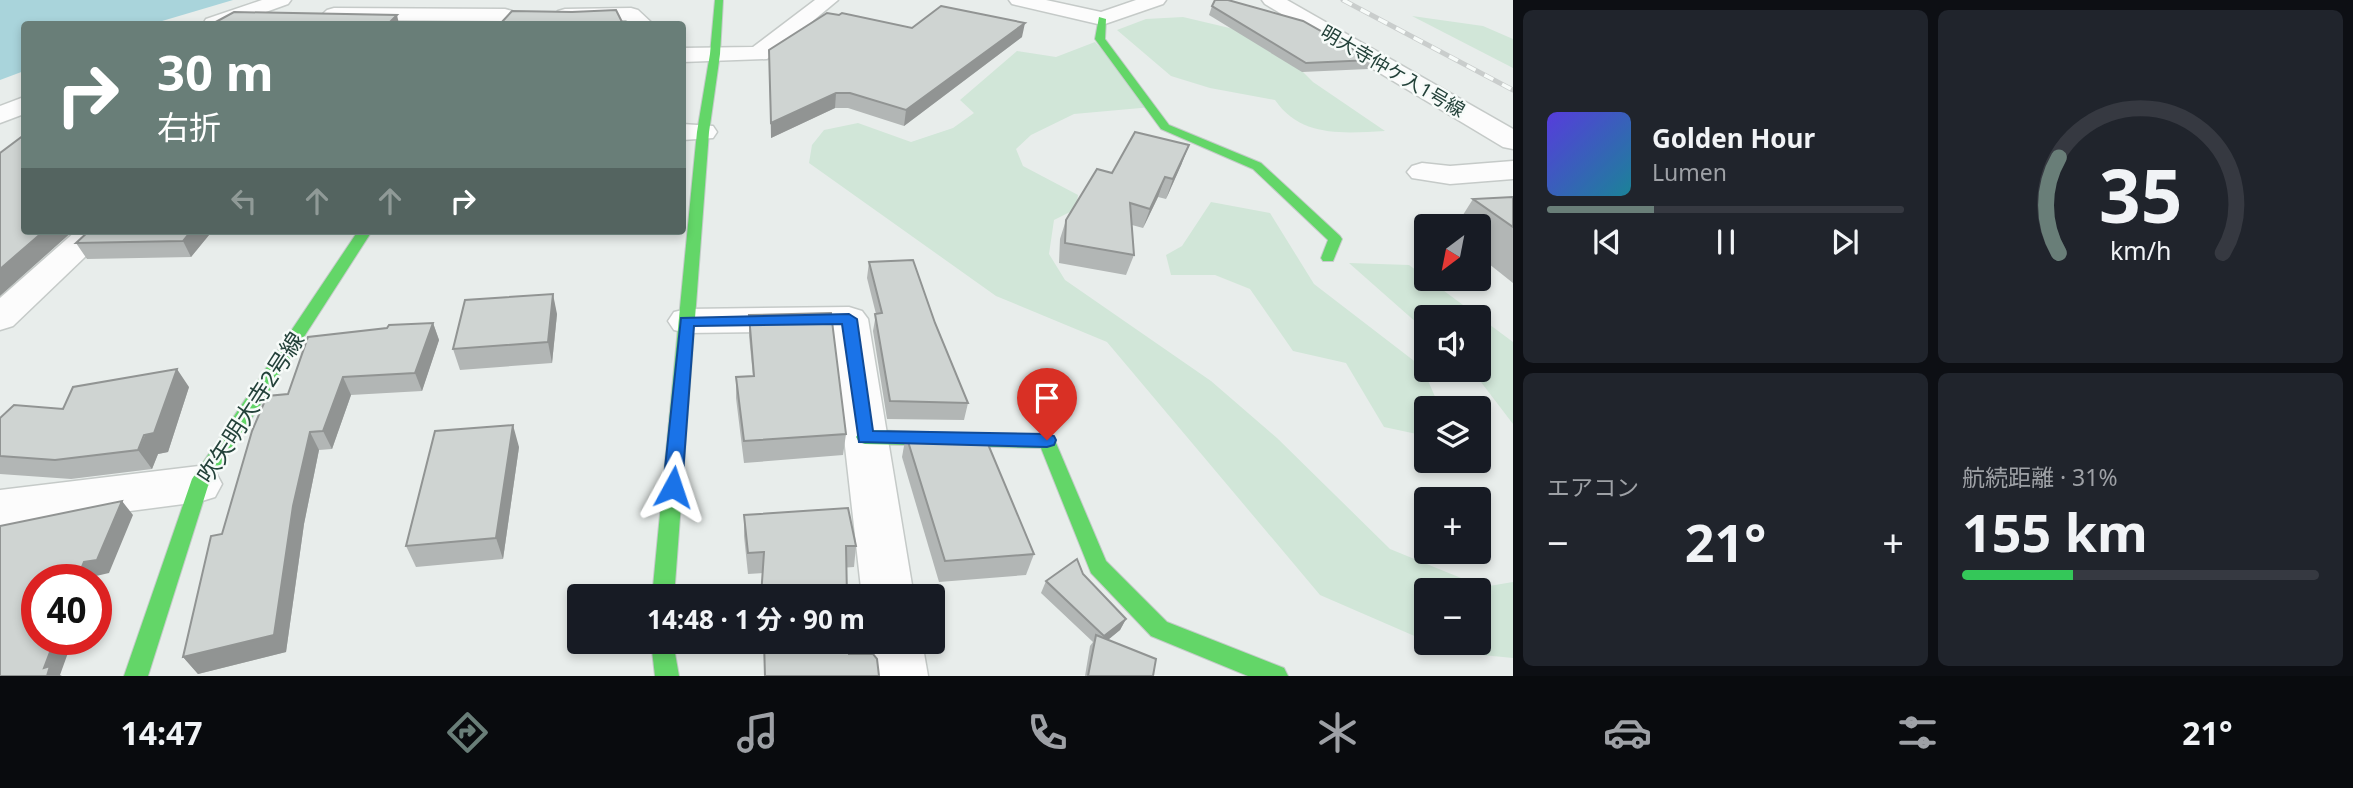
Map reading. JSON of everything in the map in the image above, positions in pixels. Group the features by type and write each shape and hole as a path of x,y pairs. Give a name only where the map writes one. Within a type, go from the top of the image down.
{"street":[{"path":"222,21 281,0"},
{"path":"664,584 687,321 693,132 715,54 719,0"},
{"path":"686,55 759,54 828,0"},
{"path":"1019,0 1102,19 1156,0"},
{"name":"明大寺仲ケ入1号線","path":"1272,0 1513,141"},
{"path":"326,21 334,14 502,20 537,15 637,19"},
{"path":"1102,19 1100,39 1165,127 1257,166 1335,239 1328,258"},
{"path":"0,115 21,106"},
{"path":"0,134 21,134"},
{"path":"1422,172 1450,175 1513,170"},
{"path":"0,318 92,235"},
{"name":"吹矢明大寺2号線","path":"136,676 199,484 362,235"},
{"path":"687,321 849,319 886,584"},
{"path":"865,437 1047,440 1098,567 1159,629 1276,676"},
{"path":"0,509 199,484"},
{"path":"664,654 667,676"},
{"path":"897,654 900,676"}],"green space":[{"path":"1412,16 1483,26 1513,39 1513,68"},
{"path":"1183,17 1255,34 1287,56 1313,82 1385,131 1339,132 1310,127 1297,121 1275,100 1210,88 1171,76 1117,30 1146,19"},
{"path":"1095,42 1152,107 1074,114 1031,135 1016,149 1023,166 1078,195 1076,209 1054,220 1049,254 1065,280 1211,381 1277,438 1390,549 1414,559 1414,564 1427,564 1461,578 1414,578 1414,636 1320,595 1107,342 996,296 809,163 812,145 824,130 858,123 911,142 953,128 974,113 960,100 1017,51 1056,57"},
{"path":"1211,202 1270,213 1314,284 1414,361 1414,382 1429,382 1435,396 1414,396 1414,433 1384,427 1346,363 1293,351 1250,289 1215,275 1171,275 1166,255 1182,246"},
{"path":"1349,263 1409,265 1414,269 1414,291 1444,291 1463,305 1414,305 1414,320"},
{"path":"1491,326 1513,342 1513,424 1481,382 1491,382"},
{"path":"1513,582 1513,658 1482,655 1491,655 1491,586"}],"water":[{"path":"0,0 233,0 162,21 21,21 21,72 0,80"}],"building":[{"path":"1215,0 1228,0 1303,21 1372,60 1306,63 1212,6"},
{"path":"941,6 1025,23 906,110 850,93 836,93 771,123 769,50 827,13 842,13 912,28"},
{"path":"616,10 622,21 503,21 512,11"},
{"path":"234,12 397,15 391,21 218,21"},
{"path":"1135,132 1189,145 1173,179 1165,177 1150,209 1130,203 1134,255 1065,243 1066,220 1097,169 1112,173"},
{"path":"21,137 21,235 39,235 0,269 0,153"},
{"path":"1513,197 1513,227 1473,199"},
{"path":"85,235 188,235 183,241 76,243"},
{"path":"913,260 968,403 890,401 875,314 882,313 869,262"},
{"path":"553,294 548,342 453,349 465,300"},
{"path":"831,313 846,434 744,441 736,377 754,376 749,315"},
{"path":"433,323 415,373 343,377 323,431 310,432 293,506 274,635 183,657 211,536 222,534 252,431 267,396 288,394 308,337 387,328 389,325"},
{"path":"177,369 154,433 144,435 138,450 55,460 0,456 0,418 14,405 63,409 73,387"},
{"path":"513,425 496,538 406,546 435,431"},
{"path":"906,435 985,437 1034,554 945,561"},
{"path":"122,501 97,560 83,564 21,564 21,655 49,655 44,668 50,666 47,676 0,676 0,526"},
{"path":"848,508 856,546 846,546 847,584 762,584 764,552 748,553 744,515"},
{"path":"1077,559 1083,574 1126,619 1104,636 1046,581"},
{"path":"1096,635 1156,659 1153,676 1088,676"},
{"path":"764,654 873,654 877,659 879,676 765,676"}],"railway":[{"path":"1343,0 1513,90"}],"traffic: fast":[{"path":"664,584 703,132 715,54 719,0"},
{"path":"1102,19 1100,39 1165,127 1257,166 1335,239 1328,258"},
{"path":"136,676 199,484 362,235"},
{"path":"865,437 1047,441 1098,567 1159,629 1276,676"},
{"path":"664,654 667,676"}],"route":[{"path":"673,487 687,321 849,319 865,437 1047,440"}]}
